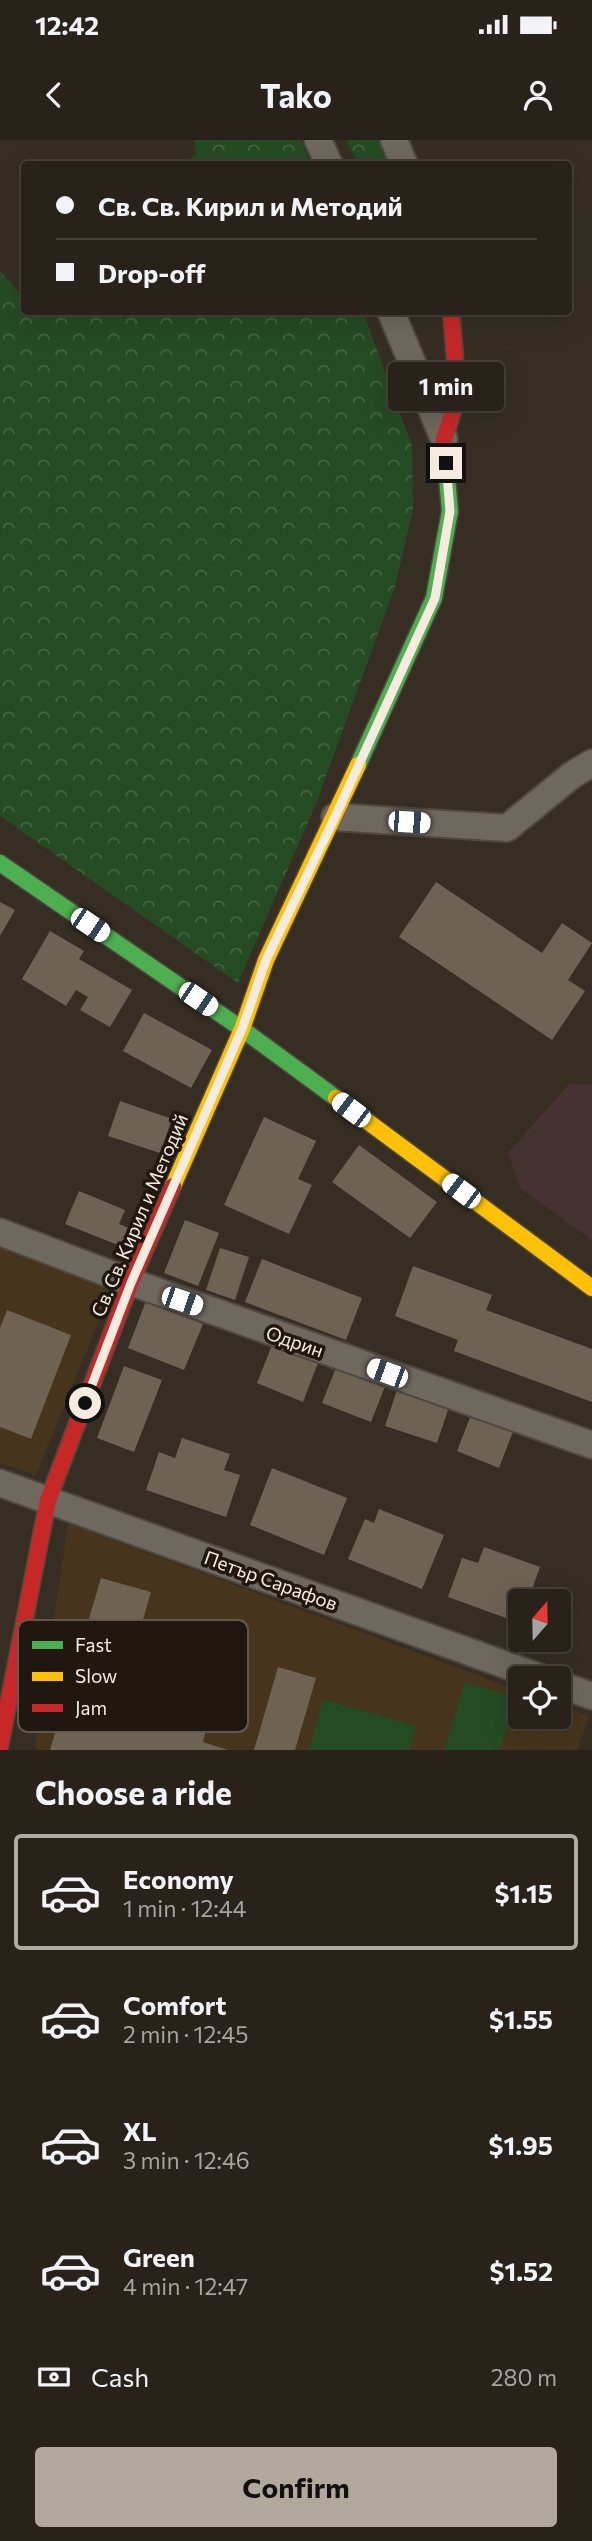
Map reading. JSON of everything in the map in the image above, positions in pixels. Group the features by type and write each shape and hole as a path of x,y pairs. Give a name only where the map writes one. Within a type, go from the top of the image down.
{"street":[{"path":"318,140 328,161"},
{"path":"394,140 403,161"},
{"path":"392,315 444,439"},
{"path":"444,439 454,408 455,357 451,315"},
{"name":"Св. Св. Кирил и Методий","path":"25,1620 48,1500 131,1283 242,1029 266,960 435,598 450,511 444,439"},
{"path":"335,817 507,828 572,775 592,763"},
{"path":"1,865 242,1029 592,1288"},
{"name":"Одрин","path":"0,1232 131,1283 592,1446"},
{"name":"Петър Сарафов","path":"0,1483 509,1666"},
{"name":"Св. Св. Кирил и Методий","path":"0,1746 18,1654"},
{"path":"571,1689 592,1696"}],"shaded area":[{"path":"569,1084 592,1085 592,1240 520,1188 508,1153"},
{"path":"0,1245 113,1287 36,1475 0,1463"},
{"path":"68,1523 508,1687 508,1729 571,1729 571,1710 589,1716 577,1750 35,1750 38,1732 248,1732 248,1620 54,1620"}],"green space":[{"path":"194,140 301,140 309,161 187,161 196,154"},
{"path":"346,140 391,140 395,161 356,161"},
{"path":"0,271 21,295 21,315 364,315 412,446 413,509 395,587 315,806 238,983 0,816"},
{"path":"465,1682 508,1695 508,1724 500,1750 444,1750"},
{"path":"323,1699 416,1726 409,1750 309,1750"}],"building":[{"path":"436,882 542,953 562,923 592,943 568,980 585,991 552,1040 399,937"},
{"path":"0,902 15,910 0,936"},
{"path":"50,931 84,951 79,959 132,990 110,1027 80,1010 88,997 76,990 66,1006 22,979"},
{"path":"144,1013 212,1050 191,1088 123,1051"},
{"path":"120,1101 172,1119 160,1153 108,1136"},
{"path":"264,1117 316,1141 298,1179 312,1185 289,1234 224,1205"},
{"path":"359,1145 437,1202 410,1238 332,1182"},
{"path":"79,1191 125,1210 119,1224 131,1229 123,1247 65,1224"},
{"path":"185,1220 219,1233 198,1286 164,1273"},
{"path":"220,1248 249,1257 235,1300 206,1290"},
{"path":"262,1259 362,1298 346,1340 245,1302"},
{"path":"413,1266 492,1295 486,1310 592,1349 592,1402 454,1351 458,1340 395,1316"},
{"path":"146,1301 203,1324 184,1370 128,1348"},
{"path":"7,1310 71,1335 31,1439 0,1427 0,1328"},
{"path":"272,1345 318,1363 303,1402 257,1383"},
{"path":"337,1365 386,1384 371,1422 322,1403"},
{"path":"124,1366 162,1380 134,1452 97,1438"},
{"path":"398,1387 450,1404 437,1443 385,1426"},
{"path":"472,1412 514,1429 499,1468 457,1451"},
{"path":"182,1438 230,1454 224,1470 240,1475 226,1517 146,1490 159,1452 175,1458"},
{"path":"272,1468 347,1498 324,1555 250,1525"},
{"path":"379,1509 444,1535 422,1589 348,1559 365,1519 374,1523"},
{"path":"484,1547 540,1567 532,1589 508,1589 508,1619 448,1597 462,1558 478,1563"},
{"path":"101,1578 151,1592 143,1620 89,1620"},
{"path":"278,1667 316,1678 295,1750 254,1750"},
{"path":"55,1732 205,1732 203,1742 228,1750 50,1750"}],"traffic: fast":[{"path":"358,765 434,598 450,511 446,467"},
{"path":"0,863 242,1029 336,1098"}],"traffic: slow":[{"path":"173,1186 242,1029 266,960 358,765"},
{"path":"336,1098 592,1288"}],"traffic: jam":[{"path":"446,467 444,439 454,408 455,357 451,315"},
{"path":"25,1620 48,1500 131,1282 173,1186"},
{"path":"0,1746 18,1654"}],"route":[{"path":"85,1403 131,1283 242,1029 266,960 435,598 450,511 446,463"}]}
